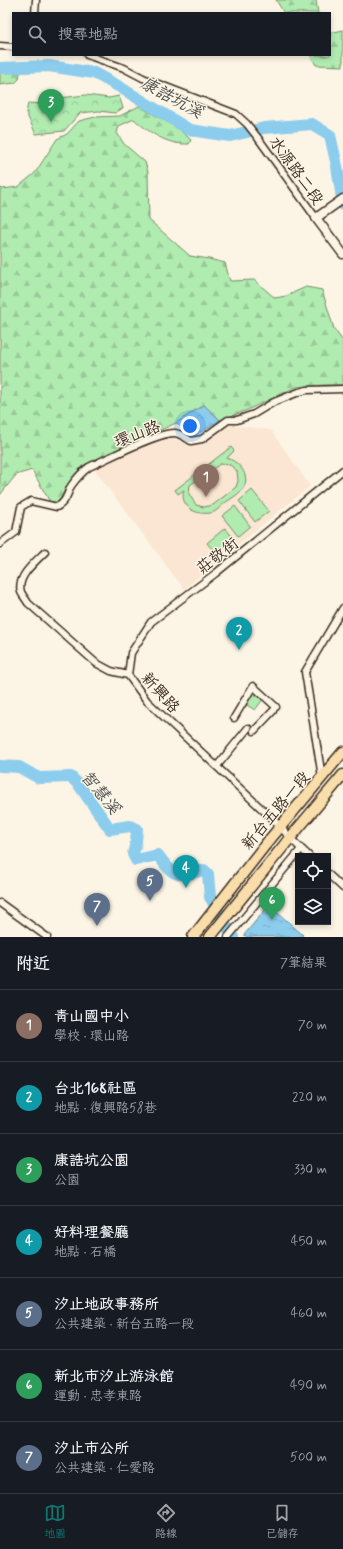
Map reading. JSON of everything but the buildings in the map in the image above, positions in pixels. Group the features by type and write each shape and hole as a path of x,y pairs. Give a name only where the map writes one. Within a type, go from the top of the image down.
{"main road":[{"name":"新台五路一段","path":"193,937 231,888 343,752"},
{"name":"新台五路一段","path":"210,937 343,775"}],"street":[{"path":"35,12 36,0"},
{"path":"0,46 12,47"},
{"name":"水源路二段","path":"90,56 124,68 143,78 236,114 247,124 258,138 316,218"},
{"path":"341,200 316,218 343,254"},
{"name":"環山路","path":"0,544 16,532 21,507 31,502 57,507 64,503 71,486 82,472 89,467 158,436 174,433 191,441 202,439 228,420 237,420 254,414 274,402 299,392 307,390 343,389"},
{"name":"莊敬街","path":"128,675 130,653 151,622 216,573 343,470"},
{"name":"新興路","path":"45,552 31,567 21,582 21,592 28,602 96,663 111,671 128,675 147,701 218,766 306,853"},
{"path":"322,777 305,672 343,608"},
{"path":"234,718 253,686 275,709 254,731"},
{"path":"218,766 248,728"},
{"path":"228,937 301,849"},
{"path":"331,877 343,888"},
{"path":"0,903 47,937"}],"shaded area":[{"path":"232,425 271,430 310,486 184,589 94,469 159,439 173,437 189,445 204,443 222,428"}],"green space":[{"path":"276,0 316,0 318,12 283,12"},
{"path":"343,30 343,66 316,65 311,56 331,56 331,33"},
{"path":"0,72 20,73 19,79 15,83 0,85"},
{"path":"86,95 109,98 119,96 123,108 115,113 99,111 80,113 64,131 36,134 26,113 28,103 46,104 59,98"},
{"path":"139,106 179,129 191,140 189,144 181,144 166,140 146,129 134,119 119,126 117,133 124,144 145,162 148,172 149,220 190,256 225,263 230,281 254,280 275,298 286,296 306,287 322,290 334,329 343,341 343,385 296,387 245,411 220,420 203,405 176,423 82,466 66,487 59,502 50,502 32,470 16,475 0,495 0,187 2,189 18,187 35,173 57,139 67,134 79,121 95,117 120,116"},
{"path":"231,447 234,451 227,458 232,460 240,467 246,481 241,491 216,511 211,513 200,513 193,511 184,501 184,490 178,494 175,490","holes":["220,464 230,465 237,471 238,481 236,487 213,505 204,507 196,505 189,494 190,485"]},
{"path":"252,490 269,511 255,522 239,501"},
{"path":"235,506 250,526 238,536 222,516"},
{"path":"225,528 235,540 217,555 207,543"},
{"path":"254,689 264,698 255,710 245,704"}],"water":[{"path":"204,405 220,420 193,437 176,423"},
{"path":"269,905 303,935 301,937 247,937 244,935"}],"waterway":[{"name":"康誥坑溪","path":"0,68 49,66 94,73 190,130 230,136 264,128 312,124 330,135 337,166 343,205"},
{"name":"智慧溪","path":"0,766 19,767 39,778 71,777 79,785 110,829 130,826 137,829 133,854 136,860 158,855 168,868 177,874 188,874 204,870 208,874 210,897 233,937"}],"place":[{"name":"康誥坑公園","path":"51,122"},
{"name":"青山國中小","path":"206,497"},
{"name":"台北168社區","path":"239,650"},
{"name":"好料理餐廳","path":"186,888"},
{"name":"汐止地政事務所","path":"150,901"},
{"name":"新北市汐止游泳館","path":"272,920"},
{"name":"汐止市公所","path":"97,926"}]}
